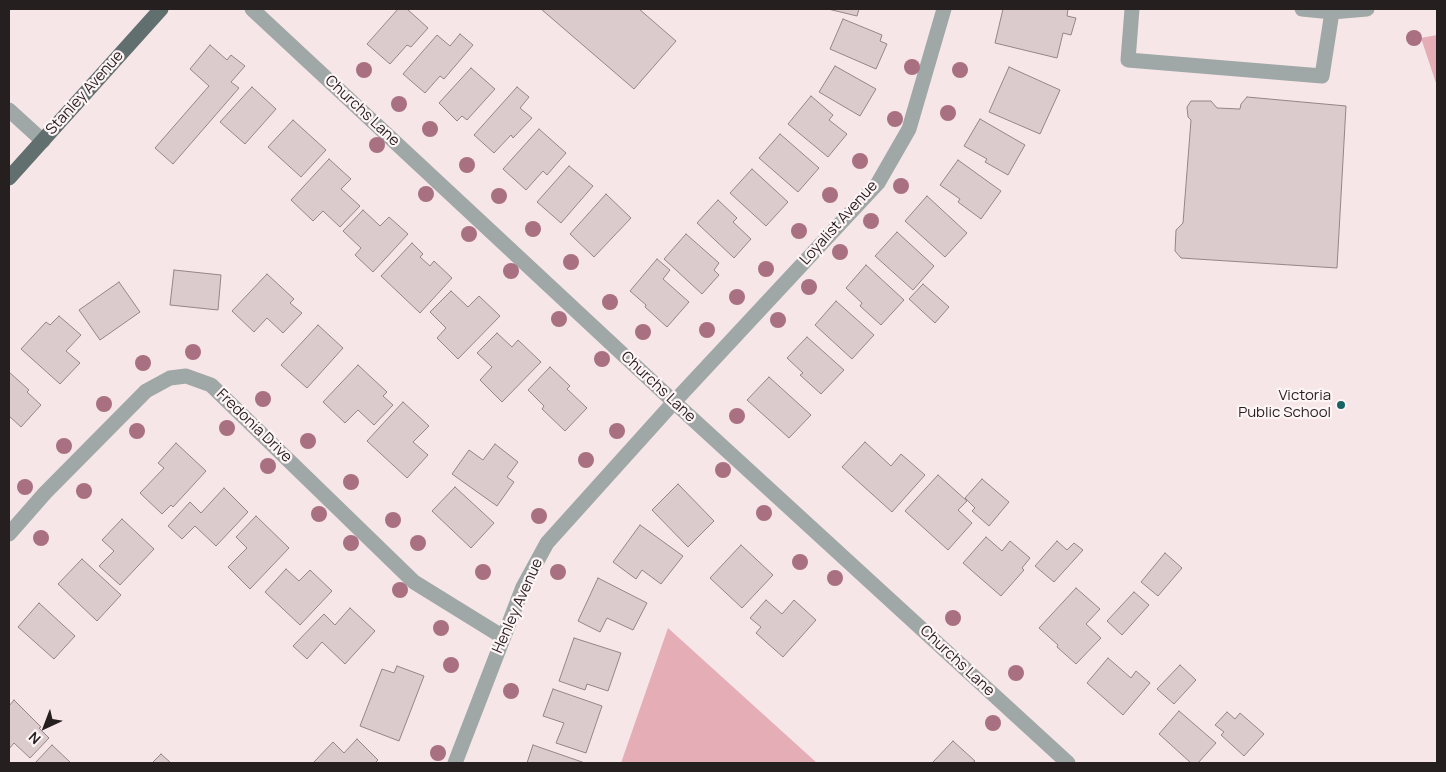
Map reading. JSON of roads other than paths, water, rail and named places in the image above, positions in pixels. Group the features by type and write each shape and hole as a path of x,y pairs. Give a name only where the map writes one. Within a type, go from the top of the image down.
{"main road":[{"name":"Stanley Avenue","path":"9,178 161,9"}],"street":[{"name":"Churchs Lane","path":"252,9 674,402 1068,763"},
{"name":"Loyalist Avenue","path":"674,402 878,183 909,129 944,9"},
{"path":"1132,9 1128,60 1322,76 1332,12"},
{"path":"1302,9 1332,12 1367,9"},
{"path":"9,110 42,141"},
{"name":"Fredonia Drive","path":"9,534 46,493 146,391 170,378 186,376 211,385 414,582 503,637"},
{"name":"Henley Avenue","path":"455,763 523,587 547,543 674,402"}],"place":[{"name":"Victoria Public School","path":"1341,405"}]}
